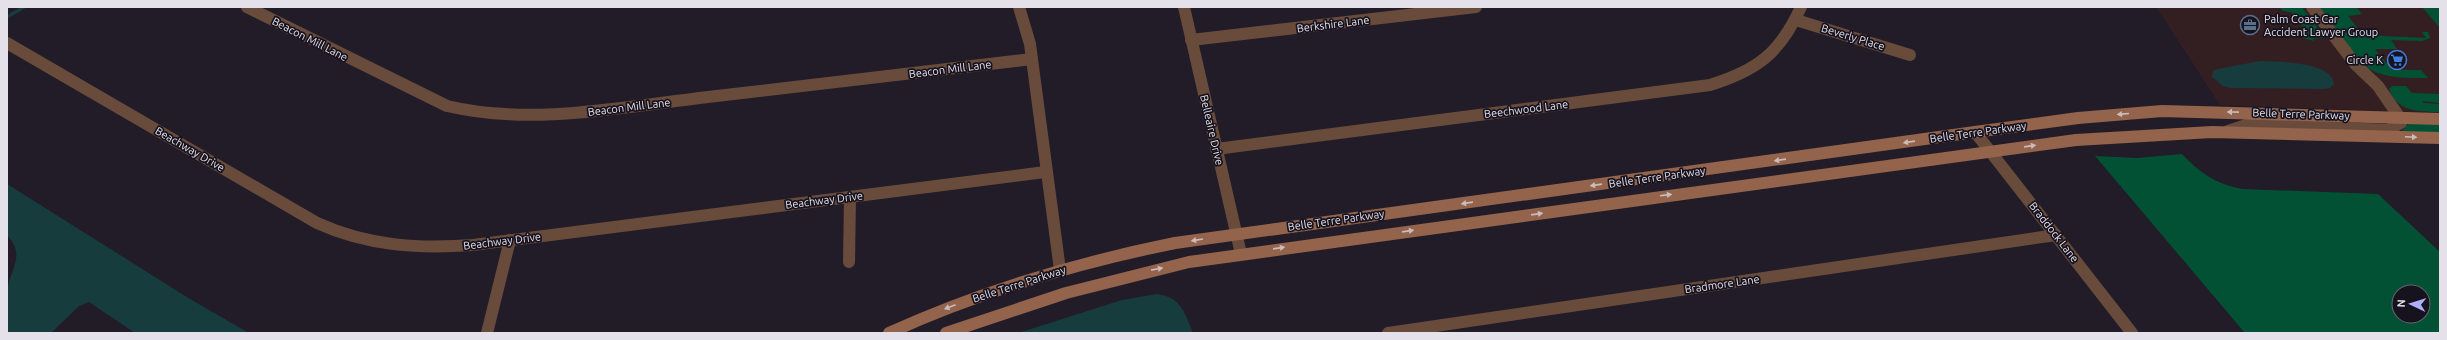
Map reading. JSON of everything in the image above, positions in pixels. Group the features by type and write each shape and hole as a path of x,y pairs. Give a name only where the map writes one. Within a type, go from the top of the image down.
{"main road":[{"name":"Belle Terre Parkway","path":"889,333 964,302 1060,270 1144,249 1236,234 1975,132 2078,118 2162,111 2440,119"},
{"name":"Belle Terre Parkway","path":"946,333 992,315 1071,290 1146,271 1241,254 1991,152 2131,134 2228,131 2440,138"}],"street":[{"name":"Beacon Mill Lane","path":"247,7 433,100 468,111 508,116 554,115 1032,59"},
{"path":"1019,7 1026,27 1032,59 1045,172 1060,270"},
{"name":"Belleaire Drive","path":"1184,7 1241,254"},
{"name":"Berkshire Lane","path":"1191,40 1476,7"},
{"name":"Beechwood Lane","path":"1216,149 1710,85 1741,75 1771,56 1789,34 1801,7"},
{"path":"2228,131 2249,124 2388,130 2401,123 2400,118 2378,86 2356,65 2312,7"},
{"name":"Beverly Place","path":"1796,20 1910,55"},
{"name":"Beachway Drive","path":"7,43 336,232 375,242 425,248 510,240 1045,172"},
{"name":"Braddock Lane","path":"1975,132 2132,333"},
{"path":"849,262 850,197"},
{"name":"Bradmore Lane","path":"1388,333 2056,235"},
{"path":"488,333 510,240"}],"shaded area":[{"path":"2156,7 2440,7 2440,113 2220,105"},
{"path":"2260,61 2303,64 2314,67 2331,76 2334,84 2330,88 2324,89 2231,88 2223,86 2212,77 2213,71 2218,69"},
{"path":"7,184 190,299 249,333 135,333 89,302 79,306 51,333 7,333 7,292 15,263 16,250 7,235"},
{"path":"1157,294 1177,302 1181,307 1193,333 1018,333 1122,300"}],"green space":[{"path":"2279,7 2302,7 2323,35 2322,38 2313,39 2314,41 2306,39 2298,34 2308,34 2291,12 2283,11"},
{"path":"2318,7 2356,7 2362,14 2348,16 2363,35 2426,38 2422,32 2428,32 2430,38 2422,41 2391,40 2397,49 2375,49 2392,70 2421,70 2428,78 2394,77 2370,70 2363,65"},
{"path":"2422,7 2440,7 2440,28"},
{"path":"2392,86 2406,86 2412,93 2440,94 2440,103 2422,101 2424,103 2440,104 2440,112 2417,111 2403,106 2393,97 2389,89"},
{"path":"2409,123 2440,124 2440,133 2401,132"},
{"path":"2182,154 2195,167 2209,177 2224,184 2242,189 2378,194 2440,252 2440,333 2245,333 2095,156 2137,158"}],"waterway":[{"path":"7,17 24,7"}],"place":[{"name":"Palm Coast Car Accident Lawyer Group","path":"2250,25"},
{"name":"Circle K","path":"2397,60"}]}
